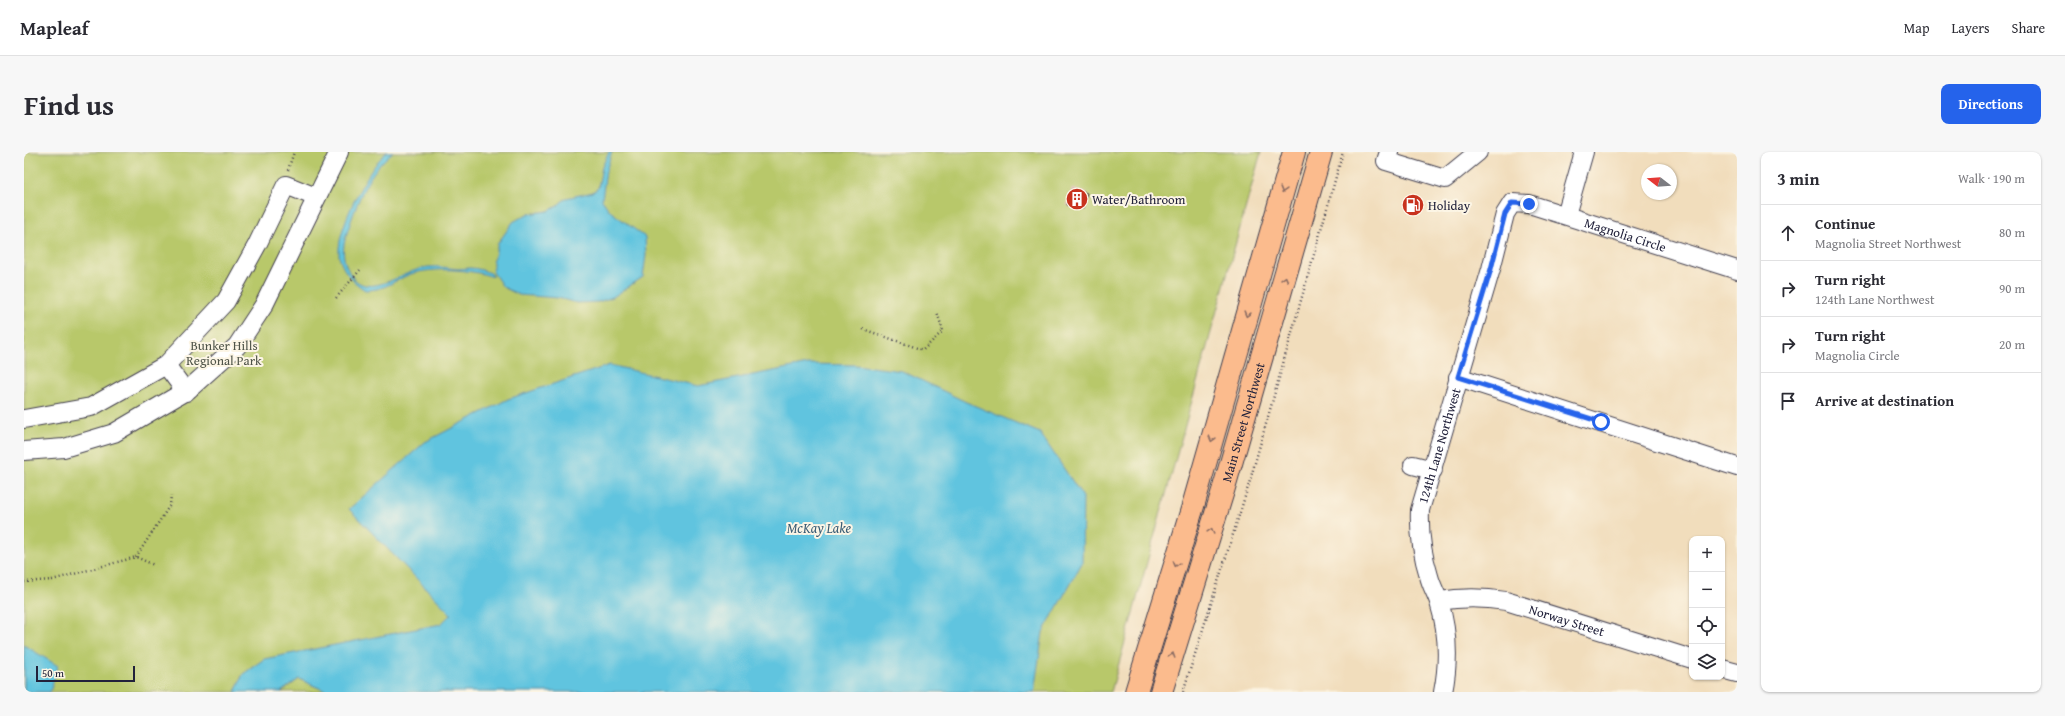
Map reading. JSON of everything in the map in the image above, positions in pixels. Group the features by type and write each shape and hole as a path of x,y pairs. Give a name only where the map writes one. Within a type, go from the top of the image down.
{"main road":[{"name":"Main Street Northwest","path":"1136,692 1190,514 1294,152"},
{"name":"Main Street Northwest","path":"1161,692 1223,491 1321,152"}],"street":[{"path":"24,451 64,448 114,433 186,392 237,346 264,304 339,152"},
{"path":"1389,152 1386,161 1445,179 1478,152"},
{"path":"1566,215 1584,152"},
{"path":"24,419 91,407 166,366 226,300 257,245 286,185 316,197"},
{"name":"Magnolia Circle","path":"1512,203 1529,204 1566,215 1737,270"},
{"name":"124th Lane Northwest","path":"1443,692 1446,676 1447,640 1439,601 1423,556 1419,528 1420,510 1491,269 1505,214 1512,203"},
{"path":"166,366 186,392"},
{"path":"1458,377 1737,467"},
{"path":"1413,465 1433,470"},
{"name":"Norway Street","path":"1439,601 1458,597 1484,597 1506,601 1689,658"},
{"path":"1725,670 1737,674"}],"path":[{"path":"286,185 288,165 294,152"},
{"path":"1182,692 1249,484 1343,152"},
{"path":"336,298 360,270"},
{"path":"863,329 923,350 943,331 937,312"},
{"path":"136,557 170,505 170,495"},
{"path":"24,582 52,580 136,557 154,565"}],"green space":[{"name":"Bunker Hills Regional Park","path":"24,152 1261,152 1111,692 1014,692 243,674 235,692 24,692"},
{"path":"299,679 327,691 328,692 281,692"}],"water":[{"path":"387,152 393,152 377,168 365,187 345,240 344,260 348,270 355,280 364,285 374,285 385,283 418,269 428,267 458,269 475,268 491,273 493,277 474,272 430,270 411,274 384,287 373,290 365,290 350,277 340,260 339,249 341,235 346,219 362,186 379,160"},
{"path":"609,152 612,152 606,171 602,200 610,211 645,237 646,255 643,277 613,297 598,302 577,303 558,298 519,295 503,287 493,272 493,263 498,243 513,222 527,214 548,211 556,207 566,198 593,192 598,188 602,167"},
{"name":"McKay Lake","path":"808,364 856,365 902,371 966,402 1040,433 1083,497 1082,563 1043,632 1034,692 328,692 299,679 281,692 235,692 243,674 264,659 441,624 451,614 349,509 425,442 508,399 610,365 698,386"},
{"path":"24,645 58,666 50,692 24,692"}],"building":[{"name":"Water/Bathroom","path":"1072,189 1087,193 1083,209 1067,205"}],"place":[{"name":"Water/Bathroom","path":"1077,199"},
{"name":"Holiday","path":"1413,205"}],"route":[{"path":"1529,204 1520,202 1512,203 1505,214 1491,269 1458,377 1601,422"}]}
